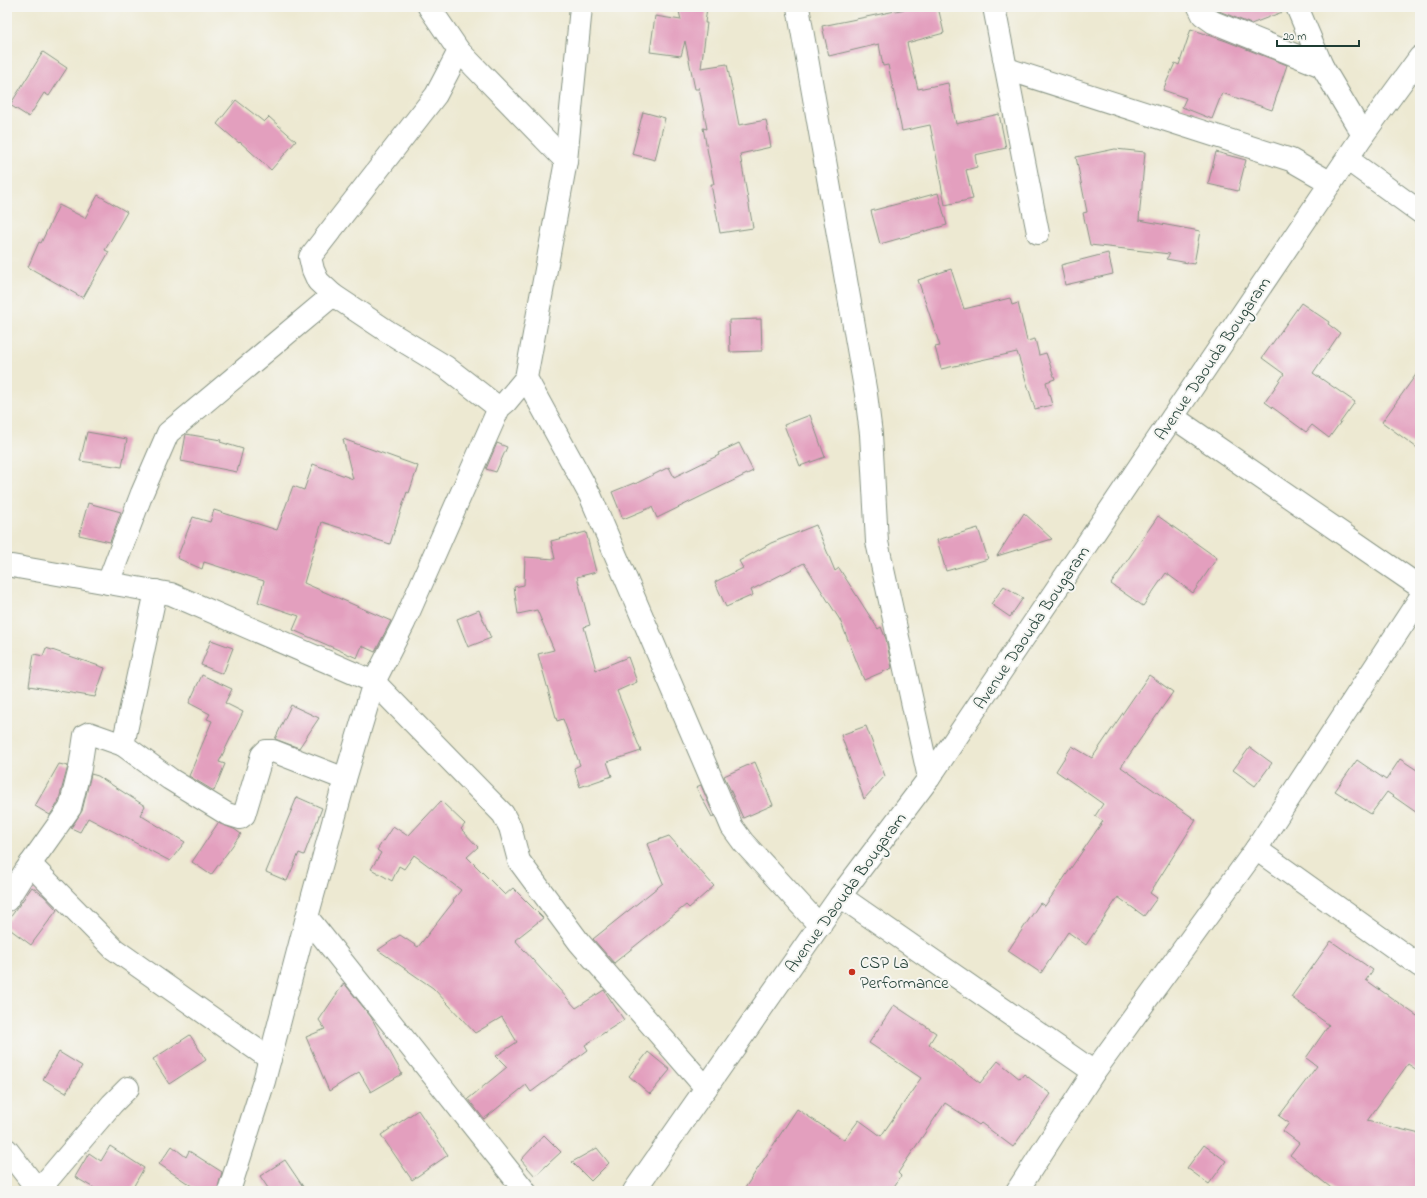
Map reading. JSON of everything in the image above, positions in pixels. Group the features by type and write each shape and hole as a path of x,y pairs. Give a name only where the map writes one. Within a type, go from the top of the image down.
{"street":[{"path":"429,7 459,51 566,161"},
{"path":"230,1191 270,1059 345,779 374,682 404,623 499,408 526,378 566,161 580,7"},
{"path":"798,7 866,394 871,434 877,542 929,778"},
{"path":"994,7 1038,233"},
{"path":"1199,7 1203,15 1213,22 1322,66"},
{"path":"1297,7 1322,66 1363,135"},
{"path":"459,51 436,95 310,257 313,270 318,281 333,295 387,331 446,366 499,408"},
{"name":"Avenue Daouda Bougaram","path":"634,1191 840,896 929,778 1363,135 1420,57"},
{"path":"1007,69 1291,160 1331,183"},
{"path":"1347,159 1420,212"},
{"path":"108,583 142,493 168,433 333,295"},
{"path":"526,378 590,495 732,827 743,842 820,926"},
{"path":"1173,417 1420,588"},
{"path":"12,566 171,594 374,682 503,814 510,827 519,861 578,942 706,1088"},
{"path":"123,745 156,591"},
{"path":"1025,1190 1094,1072 1256,849 1420,598"},
{"path":"7,900 30,864 70,808 80,768 85,735 89,733 123,745 170,779 227,814 240,818 244,815 262,755 266,751 273,751 345,779"},
{"path":"1256,849 1420,966"},
{"path":"30,864 114,949 270,1059"},
{"path":"840,896 1094,1072"},
{"path":"307,917 525,1191"},
{"path":"7,1150 38,1190 112,1104 128,1088"}],"building":[{"path":"678,7 707,7 705,23 707,23 701,68 727,64 739,125 766,120 771,147 740,154 753,228 720,233 711,184 714,184 703,128 707,129 699,87 699,89 695,89 685,41 681,56 650,52 655,16 681,20"},
{"path":"915,7 938,7 944,33 907,43 918,89 948,83 956,124 999,114 1006,148 975,155 977,167 966,170 973,199 945,205 930,125 902,131 888,65 883,66 879,44 829,56 822,26"},
{"path":"1213,7 1285,7 1285,11 1251,24 1219,11"},
{"path":"1191,29 1287,65 1272,110 1222,93 1212,119 1182,107 1186,98 1163,90 1175,63 1179,65"},
{"path":"43,52 67,68 49,96 44,93 29,117 10,105"},
{"path":"236,100 264,122 269,117 296,141 271,170 240,142 239,143 217,124"},
{"path":"643,112 665,118 655,160 632,154"},
{"path":"1115,149 1145,152 1139,220 1200,231 1194,264 1166,259 1170,254 1090,245 1083,213 1087,212 1076,157"},
{"path":"1216,152 1246,160 1238,191 1208,184"},
{"path":"938,193 947,225 880,244 871,211"},
{"path":"98,195 127,212 105,250 109,252 83,298 28,267 39,242 41,243 59,205 85,218"},
{"path":"1108,253 1113,274 1065,285 1061,265"},
{"path":"951,269 964,309 1010,298 1012,305 1018,303 1027,341 1035,339 1039,355 1046,353 1055,379 1046,382 1052,405 1035,409 1017,352 941,369 935,347 940,346 918,280"},
{"path":"1301,303 1329,322 1328,324 1340,333 1313,373 1355,402 1329,438 1312,425 1306,432 1265,402 1284,374 1262,358"},
{"path":"761,319 762,351 730,352 729,320"},
{"path":"1420,369 1420,450 1382,422"},
{"path":"810,415 825,457 800,466 784,425"},
{"path":"87,432 127,439 122,467 80,461"},
{"path":"186,434 221,440 220,442 243,449 237,472 181,461"},
{"path":"343,439 418,466 409,493 407,492 390,544 322,522 304,583 391,621 375,652 362,646 357,658 293,630 299,616 258,602 264,581 204,562 202,569 177,558 193,517 210,522 214,510 277,530 293,486 304,490 313,464 353,479"},
{"path":"497,443 507,447 496,472 486,469"},
{"path":"739,443 753,471 657,518 652,507 623,519 612,492 634,483 635,484 669,467 674,477 719,455 718,453"},
{"path":"88,503 121,512 110,542 79,535"},
{"path":"1024,513 1052,539 997,556"},
{"path":"1158,516 1217,558 1193,593 1166,573 1143,606 1111,584"},
{"path":"816,525 835,571 839,568 878,629 881,627 886,639 892,668 864,680 840,620 804,563 751,590 753,595 726,607 715,582 743,568 739,561 771,543"},
{"path":"978,528 988,559 946,571 937,540"},
{"path":"586,532 596,572 577,577 590,625 584,627 596,670 628,657 637,682 617,691 641,751 607,762 612,776 580,787 574,768 580,765 563,719 557,721 538,654 554,650 537,610 518,614 514,587 524,585 525,557 555,559 551,541"},
{"path":"1004,586 1023,598 1010,617 991,604"},
{"path":"479,610 491,638 468,647 457,619"},
{"path":"211,640 233,648 223,674 201,665"},
{"path":"46,648 105,668 95,697 29,686 34,654 43,656"},
{"path":"202,675 232,689 225,703 243,712 219,762 225,764 214,791 189,776 212,721 207,719 210,714 189,703"},
{"path":"1149,675 1173,692 1121,767 1196,820 1150,893 1157,898 1144,916 1118,897 1086,945 1068,932 1041,973 1008,951 1040,903 1045,906 1103,821 1095,816 1103,804 1056,771 1072,746 1092,758"},
{"path":"291,705 319,718 299,748 275,739"},
{"path":"866,726 885,776 864,799 841,735"},
{"path":"1250,747 1272,763 1255,786 1233,770"},
{"path":"1400,759 1420,772 1420,815 1387,792 1371,814 1335,791 1357,760 1386,780"},
{"path":"755,762 773,805 743,818 724,776"},
{"path":"59,764 68,766 58,803 50,815 35,806"},
{"path":"91,774 98,776 145,806 140,815 185,842 170,861 88,818 80,832 71,828 82,811"},
{"path":"701,785 714,816 712,817 696,787"},
{"path":"297,797 322,808 304,855 299,853 287,881 266,872"},
{"path":"441,801 465,824 461,829 478,847 467,857 505,895 513,888 543,918 515,940 576,1008 604,990 624,1020 585,1045 588,1050 531,1092 526,1085 484,1119 468,1099 507,1067 496,1056 517,1042 502,1017 475,1033 433,988 378,950 400,935 418,947 461,890 414,855 404,869 399,866 392,881 371,869 381,853 377,850 393,826 408,836"},
{"path":"218,823 234,829 241,834 211,875 192,862"},
{"path":"669,836 714,886 689,908 686,905 614,963 593,939 663,883 647,844"},
{"path":"32,887 44,896 57,910 31,945 7,927 7,922"},
{"path":"1331,941 1373,970 1366,980 1420,1018 1420,1072 1408,1064 1367,1121 1420,1134 1420,1191 1335,1191 1290,1155 1299,1143 1283,1131 1289,1123 1279,1116 1317,1066 1306,1058 1329,1025 1291,997"},
{"path":"344,983 371,1017 402,1074 371,1092 359,1072 329,1091 306,1037 325,1029 319,1020"},
{"path":"894,1005 936,1033 929,1044 980,1083 998,1061 1020,1079 1024,1074 1051,1094 1013,1147 981,1123 979,1125 945,1103 898,1173 901,1176 891,1191 743,1191 797,1109 844,1140 859,1120 881,1136 921,1078 869,1043"},
{"path":"190,1035 206,1060 169,1084 153,1059"},
{"path":"59,1052 82,1066 66,1093 43,1079"},
{"path":"648,1052 670,1070 650,1094 629,1076"},
{"path":"418,1110 448,1155 412,1180 381,1135"},
{"path":"544,1135 561,1152 535,1176 521,1160"},
{"path":"1204,1145 1226,1161 1209,1184 1187,1168"},
{"path":"110,1146 144,1168 131,1191 99,1191 75,1177 89,1153 101,1161"},
{"path":"172,1146 186,1157 189,1151 222,1172 217,1191 199,1191 159,1164"},
{"path":"597,1148 609,1163 591,1181 572,1162"},
{"path":"285,1160 306,1191 270,1191 260,1176"}],"place":[{"name":"CSP La Performance","path":"852,972"}]}
